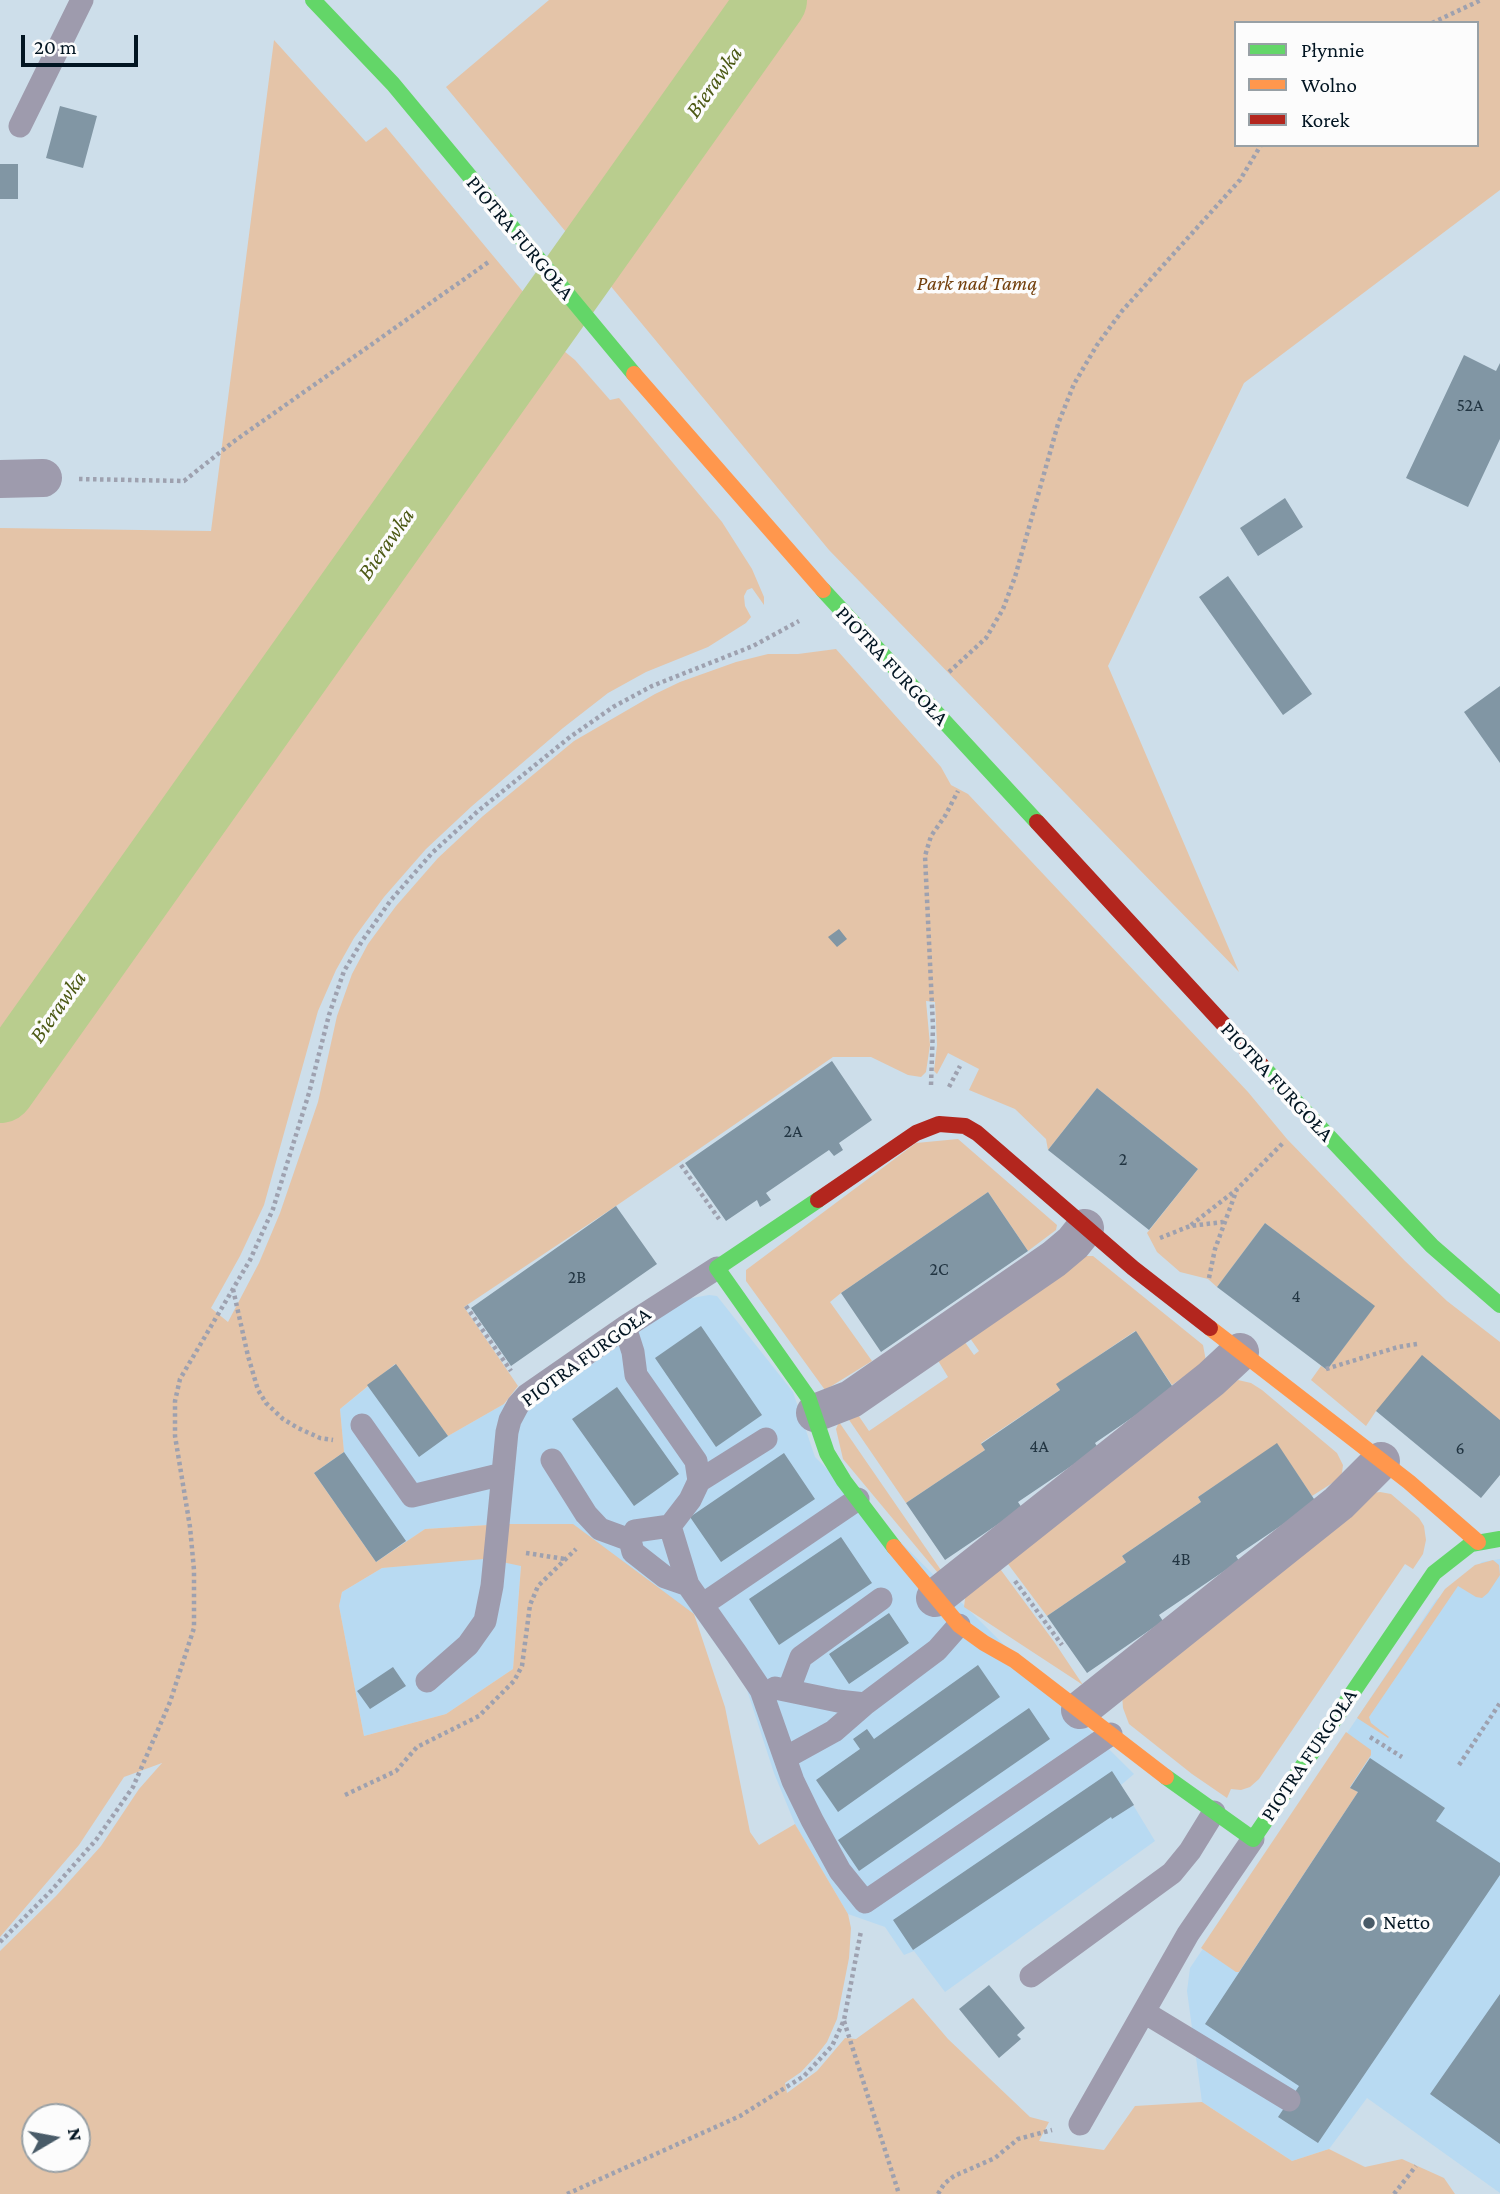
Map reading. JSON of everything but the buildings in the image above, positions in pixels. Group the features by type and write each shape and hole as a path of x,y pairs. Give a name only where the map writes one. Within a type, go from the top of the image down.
{"street":[{"name":"PIOTRA FURGOŁA","path":"313,0 393,83 618,356 833,602 1377,1189 1432,1245 1500,1305"},
{"path":"0,478 43,478"},
{"name":"PIOTRA FURGOŁA","path":"1478,1542 1381,1461 1085,1228 977,1133 965,1126 939,1124 924,1128 717,1268 801,1385 815,1413 831,1461 947,1611 984,1643 1088,1703 1111,1734 1253,1839 1422,1588 1446,1561 1463,1549 1478,1542 1500,1539"},
{"path":"815,1413 851,1399 1054,1259 1073,1243 1085,1228"},
{"path":"947,1611 992,1552 1211,1379 1240,1352"},
{"path":"1088,1703 1339,1503 1381,1461"}],"lane":[{"path":"20,126 82,0"},
{"name":"PIOTRA FURGOŁA","path":"427,1681 468,1645 485,1621 489,1608 510,1420 517,1405 527,1395 625,1327 717,1268"},
{"path":"625,1327 633,1352 636,1375 696,1461 699,1481"},
{"path":"368,1433 412,1496 503,1474"},
{"path":"688,1585 665,1577 633,1552 630,1541 635,1531 670,1526 690,1500 699,1481 766,1439"},
{"path":"552,1460 586,1514 600,1529 630,1541"},
{"path":"702,1605 859,1499"},
{"path":"670,1526 688,1585 761,1690 793,1781 829,1853 865,1902 1111,1734"},
{"path":"789,1689 801,1657 881,1599"},
{"path":"785,1758 834,1731 937,1650 947,1611"},
{"path":"761,1690 789,1689 838,1702 865,1704"},
{"path":"1031,1976 1172,1873 1190,1851 1214,1812"},
{"path":"1080,2124 1188,1934 1253,1839"},
{"path":"1144,2012 1289,2101"}],"path":[{"path":"1436,21 1481,0"},
{"path":"921,697 976,650 1003,609 1016,577 1058,424 1074,384 1097,345 1122,311 1240,180 1260,147"},
{"path":"43,478 184,481 233,442 521,240"},
{"path":"0,1942 50,1892 96,1840 133,1787 170,1702 194,1628 192,1548 175,1436 175,1401 180,1379 250,1260 273,1209 344,971 391,900 432,853 478,810 531,767 613,707 652,686 753,646 833,602"},
{"path":"931,1087 933,1027 925,856 931,836 963,781"},
{"path":"949,1087 960,1066"},
{"path":"1190,1226 1237,1189 1287,1139"},
{"path":"681,1166 725,1226"},
{"path":"1208,1287 1223,1222 1237,1189"},
{"path":"1153,1241 1190,1226 1223,1222"},
{"path":"232,1288 258,1390 266,1403 283,1419 320,1438 342,1442 368,1433"},
{"path":"1317,1371 1417,1344"},
{"path":"992,1552 1043,1618 1088,1703"},
{"path":"1459,1765 1500,1703"},
{"path":"567,2194 740,2116 804,2076 832,2046 844,2020 865,1902"},
{"path":"844,2020 899,2194"},
{"path":"938,2194 944,2184 954,2176 995,2158 1018,2139 1080,2124"},
{"path":"1394,2194 1416,2166"}],"shaded area":[{"path":"717,1296 793,1392 815,1457 1134,1774 1121,1785 1155,1841 945,1992 914,1951 904,1955 885,1927 848,1914 795,1824 774,1773 746,1687 694,1614 488,1525 425,1529 376,1562 314,1473 344,1452 340,1409 396,1364 448,1436 504,1404 531,1406 686,1299"},
{"path":"481,1558 521,1565 513,1669 446,1714 364,1736 339,1606 342,1592 382,1568"},
{"path":"1500,1559 1500,2193 1367,2098 1329,2149 1292,2161 1202,2102 1187,1991 1190,1968 1436,1600 1482,1562"}],"green space":[{"name":"Park nad Tamą","path":"549,0 1500,0 1500,190 1244,383 1108,666 1239,972 829,550 446,87"},
{"path":"274,40 366,142 386,127 534,305 90,926 0,1058 0,528 211,531"},
{"path":"553,342 575,360 610,400 619,398 722,522 752,569 764,597 764,605 752,588 747,590 744,596 745,606 751,617 746,623 708,647 646,672 608,693 472,806 426,849 384,897 354,938 318,1011 264,1205 211,1308 228,1322 259,1263 280,1213 318,1102 337,1016 352,974 368,944 396,906 438,858 483,816 574,741 655,694 736,662 768,654 798,654 836,649 941,767 951,785 968,794 1248,1092 1287,1139 1405,1261 1447,1301 1500,1342 1500,1420 1376,1411 1366,1426 1311,1380 1321,1366 1327,1370 1374,1306 1265,1223 1217,1287 1208,1279 1180,1272 1157,1252 1147,1233 1198,1169 1097,1088 1048,1150 1046,1139 1015,1109 969,1090 979,1069 948,1053 937,1074 934,1071 937,1045 935,1002 926,1001 930,1045 926,1072 921,1077 908,1075 871,1057 833,1057 464,1307 518,1386 504,1404 448,1436 395,1364 340,1409 344,1452 314,1473 376,1562 425,1529 488,1525 484,1559 382,1568 342,1592 339,1606 364,1736 446,1714 513,1669 521,1566 502,1562 505,1524 573,1524 694,1614 725,1707 750,1832 759,1845 795,1824 848,1914 851,1928 849,1958 837,2019 827,2042 816,2056 801,2072 785,2083 787,2093 817,2071 845,2038 856,2039 913,1998 948,2039 1030,2117 1049,2122 1039,2141 1104,2150 1135,2106 1202,2102 1292,2161 1329,2149 1365,2167 1402,2159 1444,2178 1455,2194 0,2194 0,1951 56,1896 101,1846 139,1789 162,1763 124,1777 79,1845 0,1937 0,1115 8,1098 58,1026 70,1015 75,1004 103,967 110,963 114,949 122,944 140,914 148,909 175,874 205,825 209,825 220,813 293,705 296,706 321,672 406,547 477,451 489,430 503,417"},
{"path":"958,1139 1057,1225 1056,1230 1028,1251 988,1192 841,1293 830,1302 872,1361 825,1390 746,1281 746,1270 916,1143"},
{"path":"1085,1256 1093,1256 1203,1345 1206,1361 1172,1385 1135,1331 1057,1384 1060,1390 981,1443 985,1450 906,1503 845,1414 854,1409 869,1431 948,1377 934,1354 960,1335 974,1355 979,1351 965,1331"},
{"path":"1238,1380 1251,1383 1262,1390 1337,1453 1343,1465 1337,1480 1312,1496 1277,1444 1198,1497 1201,1502 1122,1556 1126,1562 1047,1616 1002,1556"},
{"path":"839,1422 943,1573 938,1573 843,1459 836,1429"},
{"path":"1373,1493 1391,1494 1419,1518 1424,1526 1426,1540 1423,1554 1413,1569 1405,1564 1259,1779 1250,1787 1231,1789 1227,1798 1129,1724 1122,1695"},
{"path":"1493,1560 1499,1565 1500,1575 1488,1593 1482,1598 1476,1597 1458,1586 1369,1717 1371,1723 1389,1737 1357,1718 1445,1589 1475,1565"},
{"path":"995,1562 1083,1685 964,1607 966,1591"},
{"path":"1346,1732 1371,1750 1371,1755 1350,1787 1358,1792 1239,1972 1236,1972 1201,1948"}],"waterway":[{"name":"Bierawka","path":"0,1088 772,0"}],"traffic: fast":[{"path":"313,0 393,84 634,374"},
{"path":"823,590 1037,822"},
{"path":"1262,1066 1432,1246 1500,1305"},
{"path":"818,1200 717,1268 808,1397 827,1453 844,1481 894,1547"},
{"path":"1166,1777 1253,1839 1434,1573 1471,1544 1500,1539"}],"traffic: slow":[{"path":"634,374 823,590"},
{"path":"1210,1328 1409,1482 1478,1542"},
{"path":"894,1547 959,1625 1014,1660 1166,1777"}],"traffic: jam":[{"path":"1037,822 1262,1066"},
{"path":"818,1200 916,1133 939,1124 965,1126 977,1133 1133,1268 1210,1328"}],"place":[{"name":"Netto","path":"1369,1923"}]}
